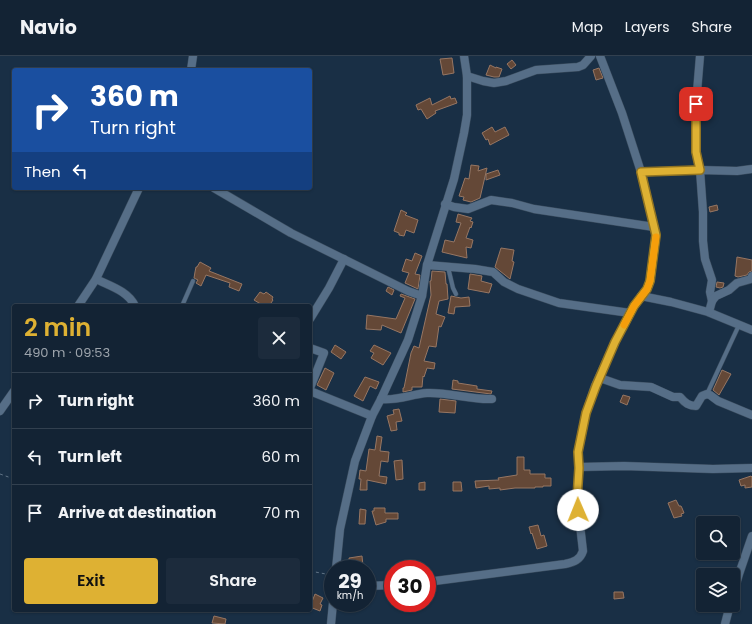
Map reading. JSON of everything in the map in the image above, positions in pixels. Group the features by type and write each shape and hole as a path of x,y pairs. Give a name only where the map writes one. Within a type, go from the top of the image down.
{"street":[{"path":"191,68 193,56"},
{"path":"337,560 339,536 355,460 372,416 382,399 408,340 422,296 427,265 454,179 467,115 467,76 464,56"},
{"path":"467,76 494,83 506,81 536,70 578,67 583,65 591,56"},
{"path":"436,581 565,564 575,561 581,556 583,551 577,499 579,468 578,452 586,413 615,342 630,313 650,281 656,235 641,172 622,113 600,56"},
{"path":"700,56 696,104 696,152 700,170 703,212 703,241 712,280 710,292 712,301"},
{"path":"641,172 700,170 737,171 752,169"},
{"path":"79,304 96,279 138,190"},
{"path":"217,190 291,233 408,291 422,296"},
{"path":"446,204 468,209 491,200 512,203 534,209 654,227"},
{"path":"312,317 344,259"},
{"path":"427,265 493,272 504,282 518,289 559,303 630,313"},
{"path":"709,312 712,301 716,296 729,290 737,283 751,280 752,276"},
{"path":"96,279 120,290 129,296 134,304"},
{"path":"641,296 709,312 752,330"},
{"path":"312,349 324,354 312,383"},
{"path":"600,378 620,384 650,387 673,397 680,397 684,402 691,406 696,406 702,396 706,394 718,401 752,415"},
{"path":"312,392 372,416"},
{"path":"382,399 390,400 426,393 482,400 492,399"},
{"path":"0,411 12,394"},
{"path":"579,468 624,466 714,469 752,468"},
{"path":"740,569 752,537"},
{"path":"331,624 332,612"},
{"path":"724,624 728,612"}],"lane":[{"path":"448,267 452,288 456,294"},
{"path":"183,304 193,281"},
{"path":"706,394 739,325"}],"path":[{"path":"0,474 12,478"},
{"path":"312,571 324,573"}],"building":[{"path":"452,58 454,73 443,75 440,59"},
{"path":"512,60 516,65 511,69 507,64"},
{"path":"490,65 502,69 499,77 486,75"},
{"path":"599,68 603,78 596,80 593,70"},
{"path":"450,96 451,99 455,98 457,103 435,111 436,113 427,119 421,109 418,110 416,105 430,98 432,105"},
{"path":"492,127 495,132 505,127 509,135 490,145 488,139 486,140 482,133"},
{"path":"471,165 479,166 478,171 487,168 480,198 471,202 463,200 464,197 459,196 465,178 469,179"},
{"path":"498,170 500,175 486,180 486,174"},
{"path":"717,205 718,210 710,212 709,207"},
{"path":"401,210 407,213 405,215 418,220 414,233 406,230 404,236 399,235 399,233 394,231"},
{"path":"458,214 472,218 470,221 473,222 466,238 473,240 471,248 466,247 467,258 442,252 445,240 454,242 461,223 456,222"},
{"path":"501,248 514,250 512,261 514,262 510,279 495,267"},
{"path":"415,253 422,256 415,274 420,275 418,289 405,283 409,273 402,271 406,259 412,261"},
{"path":"737,257 752,260 752,271 747,275 738,277 735,276"},
{"path":"200,262 211,268 209,271 242,284 239,291 229,287 230,283 206,275 201,286 196,283 198,280 194,278 195,272 196,267"},
{"path":"432,271 445,272 448,299 439,301 436,314 445,317 441,327 439,326 436,347 429,346 424,361 435,363 434,369 427,368 424,377 423,376 422,387 412,387 412,390 403,392 411,353 414,346 419,348 431,295 430,281"},
{"path":"470,274 482,276 481,281 492,284 489,293 468,289"},
{"path":"717,282 724,283 723,287 716,287"},
{"path":"388,287 394,290 392,295 386,291"},
{"path":"260,292 264,294 266,292 273,297 270,304 261,304 254,300"},
{"path":"401,294 415,299 401,333 382,325 381,330 366,329 367,315 396,319 405,298 400,296"},
{"path":"451,296 461,298 469,297 470,306 455,307 454,314 448,313"},
{"path":"335,345 346,352 341,359 331,352"},
{"path":"374,345 391,353 383,365 371,358 374,353 370,351"},
{"path":"325,368 334,373 326,390 317,385"},
{"path":"722,370 731,374 719,395 713,390"},
{"path":"365,377 379,382 376,389 370,386 363,401 354,396"},
{"path":"453,380 458,381 458,383 477,386 477,389 492,391 491,394 452,389"},
{"path":"623,395 630,397 627,405 620,402"},
{"path":"440,399 456,401 455,413 439,412"},
{"path":"399,409 402,421 396,422 397,430 391,431 387,416 394,414 393,410"},
{"path":"377,436 382,437 380,451 389,452 388,462 381,461 379,476 387,477 386,484 367,480 367,490 360,490 360,470 366,471 369,449 375,450"},
{"path":"517,457 524,457 524,470 530,470 530,474 545,474 545,478 551,478 551,486 500,490 500,488 489,489 489,486 476,488 475,481 499,480 498,478 517,475"},
{"path":"402,460 403,479 396,480 394,461"},
{"path":"751,476 752,487 745,488 745,485 741,486 739,480"},
{"path":"425,482 425,490 419,490 419,483"},
{"path":"453,482 461,482 462,491 453,491"},
{"path":"676,500 684,513 681,514 682,516 674,518 668,503"},
{"path":"374,508 385,508 385,513 398,513 398,519 386,519 386,522 376,525 372,511 374,511"},
{"path":"360,509 366,510 365,524 359,524"},
{"path":"538,525 541,536 544,535 547,546 537,549 529,527"},
{"path":"362,556 362,560 349,560 349,558"},
{"path":"614,592 623,592 624,598 614,599"},
{"path":"315,594 323,598 320,604 322,605 320,611 312,608 312,602"},
{"path":"214,616 226,619 225,624 212,623"}],"slow traffic":[{"path":"624,325 634,306 647,289 650,281 656,237"}],"route":[{"path":"578,510 578,452 586,413 615,342 634,306 647,289 650,281 656,235 641,172 700,170 696,152 696,104"}]}
